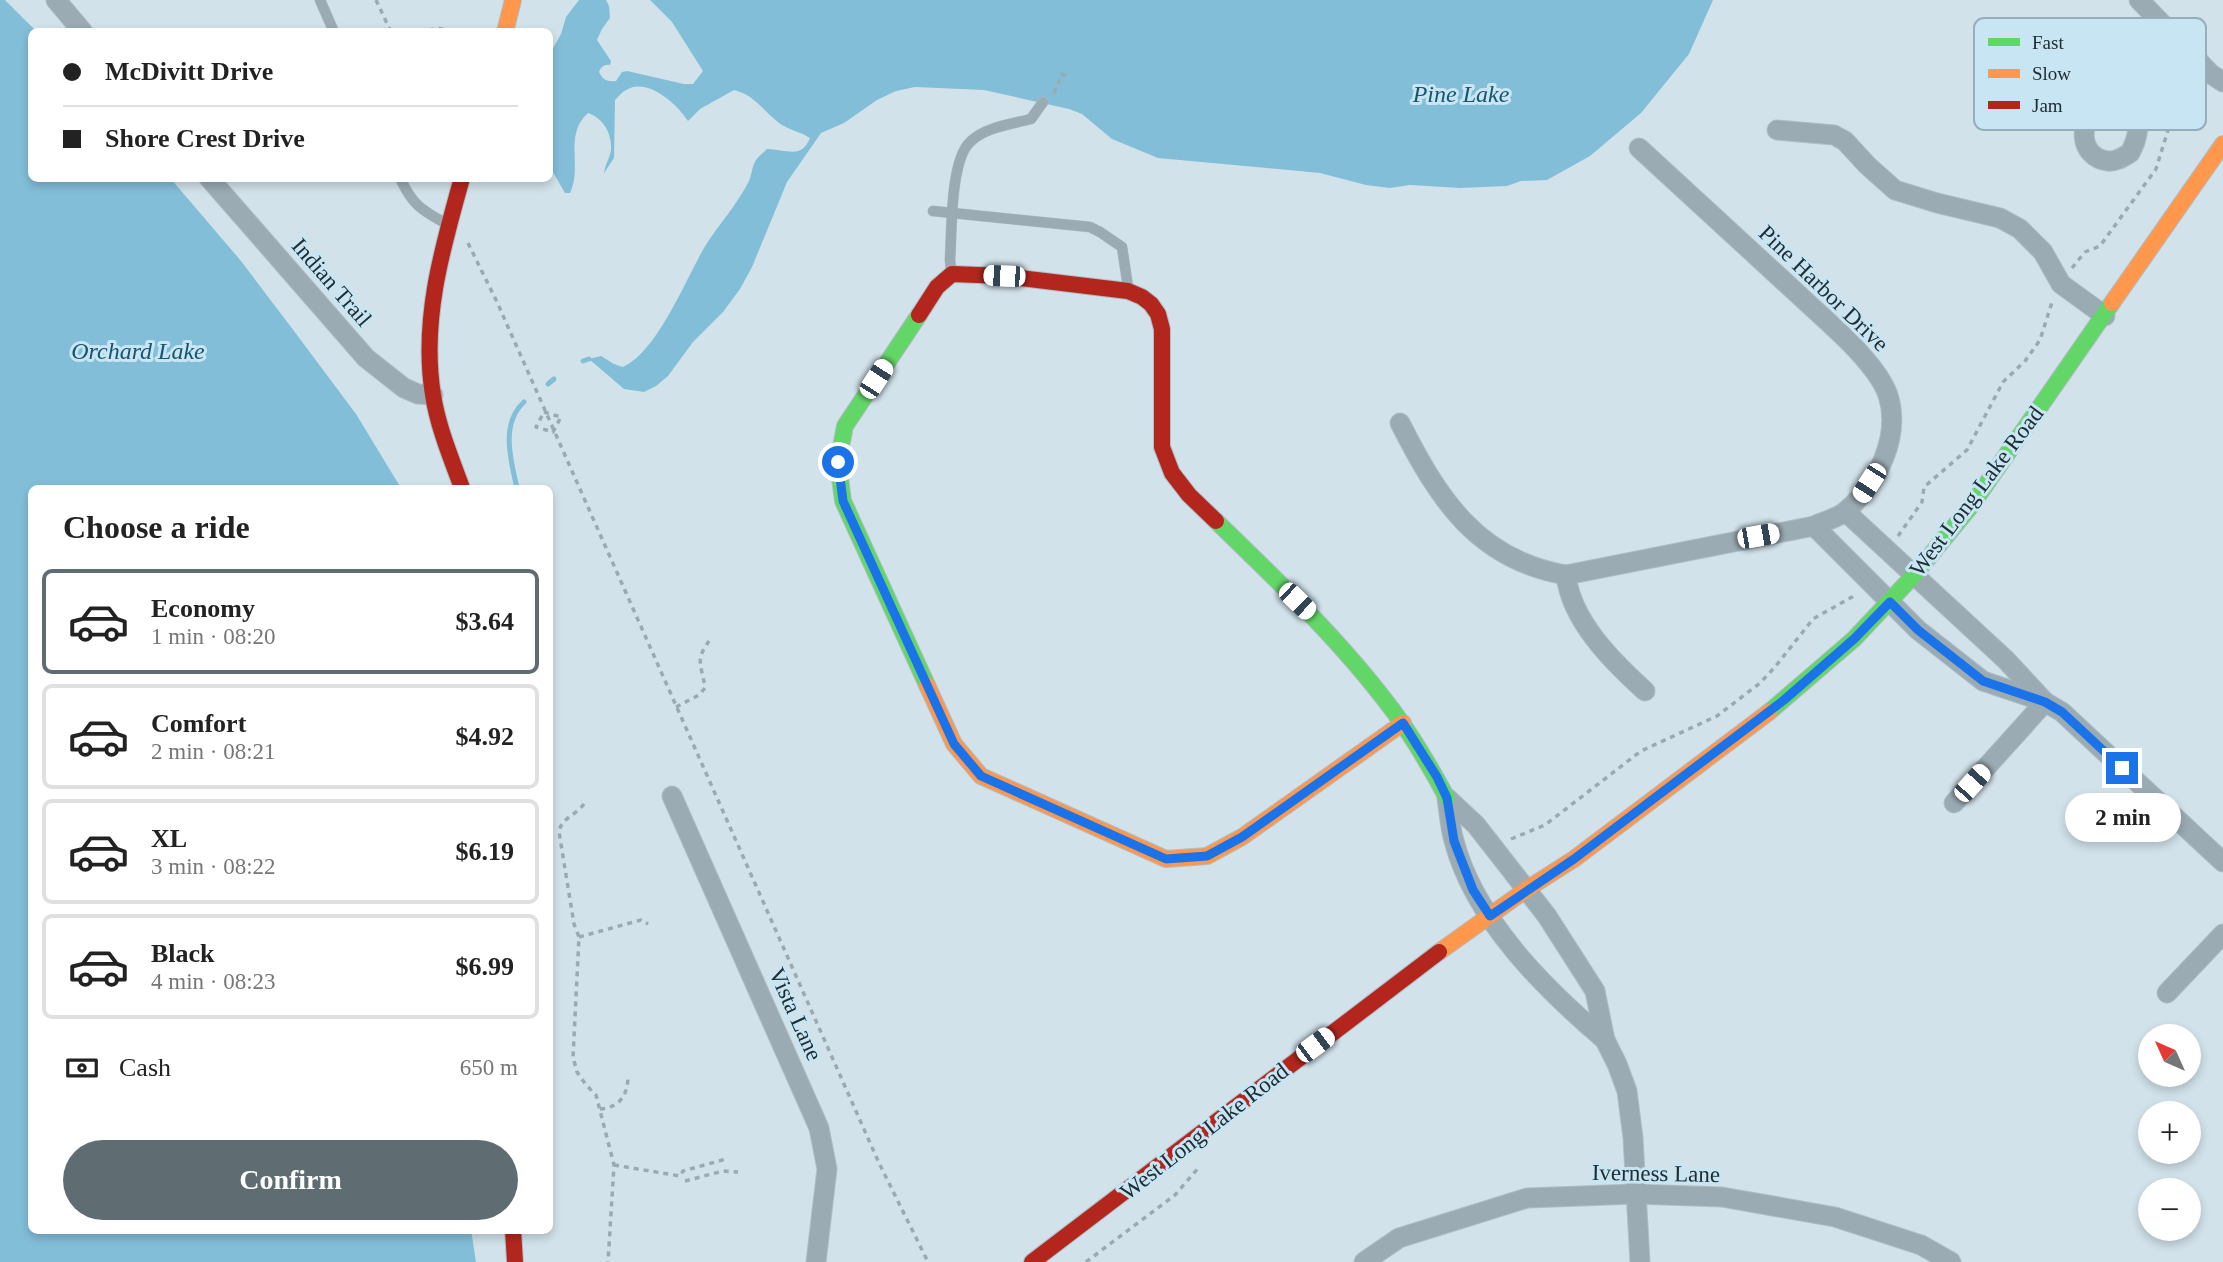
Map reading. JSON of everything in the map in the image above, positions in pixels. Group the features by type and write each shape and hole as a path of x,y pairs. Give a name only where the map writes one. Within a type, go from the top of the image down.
{"main road":[{"path":"506,28 513,0"},
{"name":"West Long Lake Road","path":"1032,1262 1295,1060 1527,889 1574,859 1784,700 1854,639 1915,574 1971,506 2223,144"},
{"path":"461,182 437,266 430,314 429,351 433,395 461,485"},
{"path":"1403,723 1242,837 1207,856 1166,859 981,776 954,744 843,501 838,462 845,426 937,287 952,274 1004,276 1128,291 1145,297 1158,313 1162,329 1162,447 1172,474 1189,495 1333,636 1403,723 1447,798"},
{"path":"513,1234 515,1262"}],"street":[{"path":"56,0 80,28"},
{"path":"2139,0 2157,18"},
{"path":"1777,130 1833,135 1845,141 1867,166 1895,190 2000,218 2020,229 2043,252 2061,284 2105,316"},
{"name":"Pine Harbor Drive","path":"1401,423 1425,471 1450,508 1492,548 1540,571 1566,575 1814,526 1846,512 1861,495 1878,470 1889,445 1892,416 1888,395 1877,373 1808,304 1639,148"},
{"name":"Indian Trail","path":"212,182 366,358 404,388 418,394 433,395"},
{"path":"1846,512 2006,660 2045,702"},
{"path":"1814,526 1918,630 1983,681 2045,702 2062,712 2223,862"},
{"path":"1566,575 1568,591 1590,632 1617,666 1645,691"},
{"path":"1954,803 2045,702"},
{"name":"Vista Lane","path":"672,796 819,1128 827,1169 816,1262"},
{"path":"1447,798 1476,825 1548,916 1595,991 1605,1040 1627,1091 1633,1138 1640,1262"},
{"path":"1447,798 1454,841 1473,890 1509,944 1559,999 1605,1040"},
{"path":"2168,993 2223,934"},
{"name":"Iverness Lane","path":"1364,1262 1399,1238 1527,1198 1635,1194 1722,1197 1835,1217 1921,1245 1951,1262"}],"lane":[{"path":"320,0 332,28"},
{"path":"952,274 950,259 956,176 962,151 971,141 987,131 1031,120 1047,100"},
{"path":"402,182 409,197 418,207 449,225"},
{"path":"933,211 1090,227 1122,247 1128,291"}],"path":[{"path":"376,0 389,28"},
{"path":"1047,100 1062,74 1070,78"},
{"path":"1888,551 1922,502 1924,487 1967,450 2003,382 2025,361 2040,340 2061,284 2085,253 2100,246 2156,169 2168,130"},
{"path":"467,240 497,302 879,1163 928,1262"},
{"path":"544,412 561,417 553,432"},
{"path":"544,412 536,427 553,432"},
{"path":"1496,850 1509,839 1545,825 1641,751 1717,716 1760,683 1813,619 1852,597 1866,580"},
{"path":"676,707 705,688 699,659 712,637"},
{"path":"584,804 578,813 564,820 559,828 574,924 579,937 573,1057 578,1072 596,1096 614,1165 608,1261"},
{"path":"579,937 641,920 648,925"},
{"path":"600,1109 614,1105 624,1097 628,1087 628,1075"},
{"path":"614,1165 680,1176 683,1171 726,1159"},
{"path":"1086,1262 1175,1195 1201,1164"},
{"path":"685,1181 723,1171 738,1172"}],"water":[{"name":"Orchard Lake","path":"0,0 5,0 33,28 28,28 28,182 174,182 241,261 356,414 399,485 28,485 28,1234 472,1234 476,1262 0,1262"},
{"name":"Pine Lake","path":"579,0 606,0 610,18 597,40 611,61 610,65 603,66 599,72 604,79 616,81 622,72 627,71 693,84 703,71 672,22 650,0 1713,0 1689,54 1641,113 1590,156 1547,180 1521,181 1507,186 1460,188 1410,185 1390,188 1320,173 1158,158 1112,139 1082,114 1069,109 984,90 915,87 896,91 877,100 844,123 821,133 787,182 752,267 740,289 723,312 693,342 668,376 644,392 624,389 589,359 601,356 623,367 636,359 670,314 704,248 744,190 756,160 767,149 792,152 802,149 810,138 779,123 753,99 741,92 734,90 700,109 688,121 662,95 645,87 636,87 626,90 615,100 614,158 604,173 611,150 608,132 598,118 588,113 581,122 576,131 573,182 570,193 565,193 553,172 553,49 566,17"}],"waterway":[{"path":"583,361 589,359"},
{"path":"548,384 554,379"},
{"path":"516,485 510,455 510,432 512,421 524,402"}],"traffic: fast":[{"path":"1769,712 1854,639 1915,574 1971,506 2112,303"},
{"path":"919,315 845,426 838,462 843,501 927,685"},
{"path":"1216,521 1309,613 1374,686 1408,733 1447,798"}],"traffic: slow":[{"path":"506,28 513,0"},
{"path":"2112,303 2223,144"},
{"path":"927,685 954,744 981,776 1166,859 1207,856 1242,837 1403,723"},
{"path":"1439,952 1574,859 1769,712"}],"traffic: jam":[{"path":"461,182 436,285 430,367 435,407 461,485"},
{"path":"919,315 937,287 952,274 1004,276 1128,291 1142,297 1158,314 1162,329 1162,447 1172,473 1189,495 1216,521"},
{"path":"1032,1262 1439,952"},
{"path":"513,1234 515,1262"}],"route":[{"path":"838,462 843,501 954,744 981,776 1166,859 1207,856 1242,837 1403,723 1447,798 1454,841 1473,890 1490,916 1574,859 1784,700 1854,639 1890,602 1918,630 1983,681 2045,702 2062,712 2122,768"}]}
